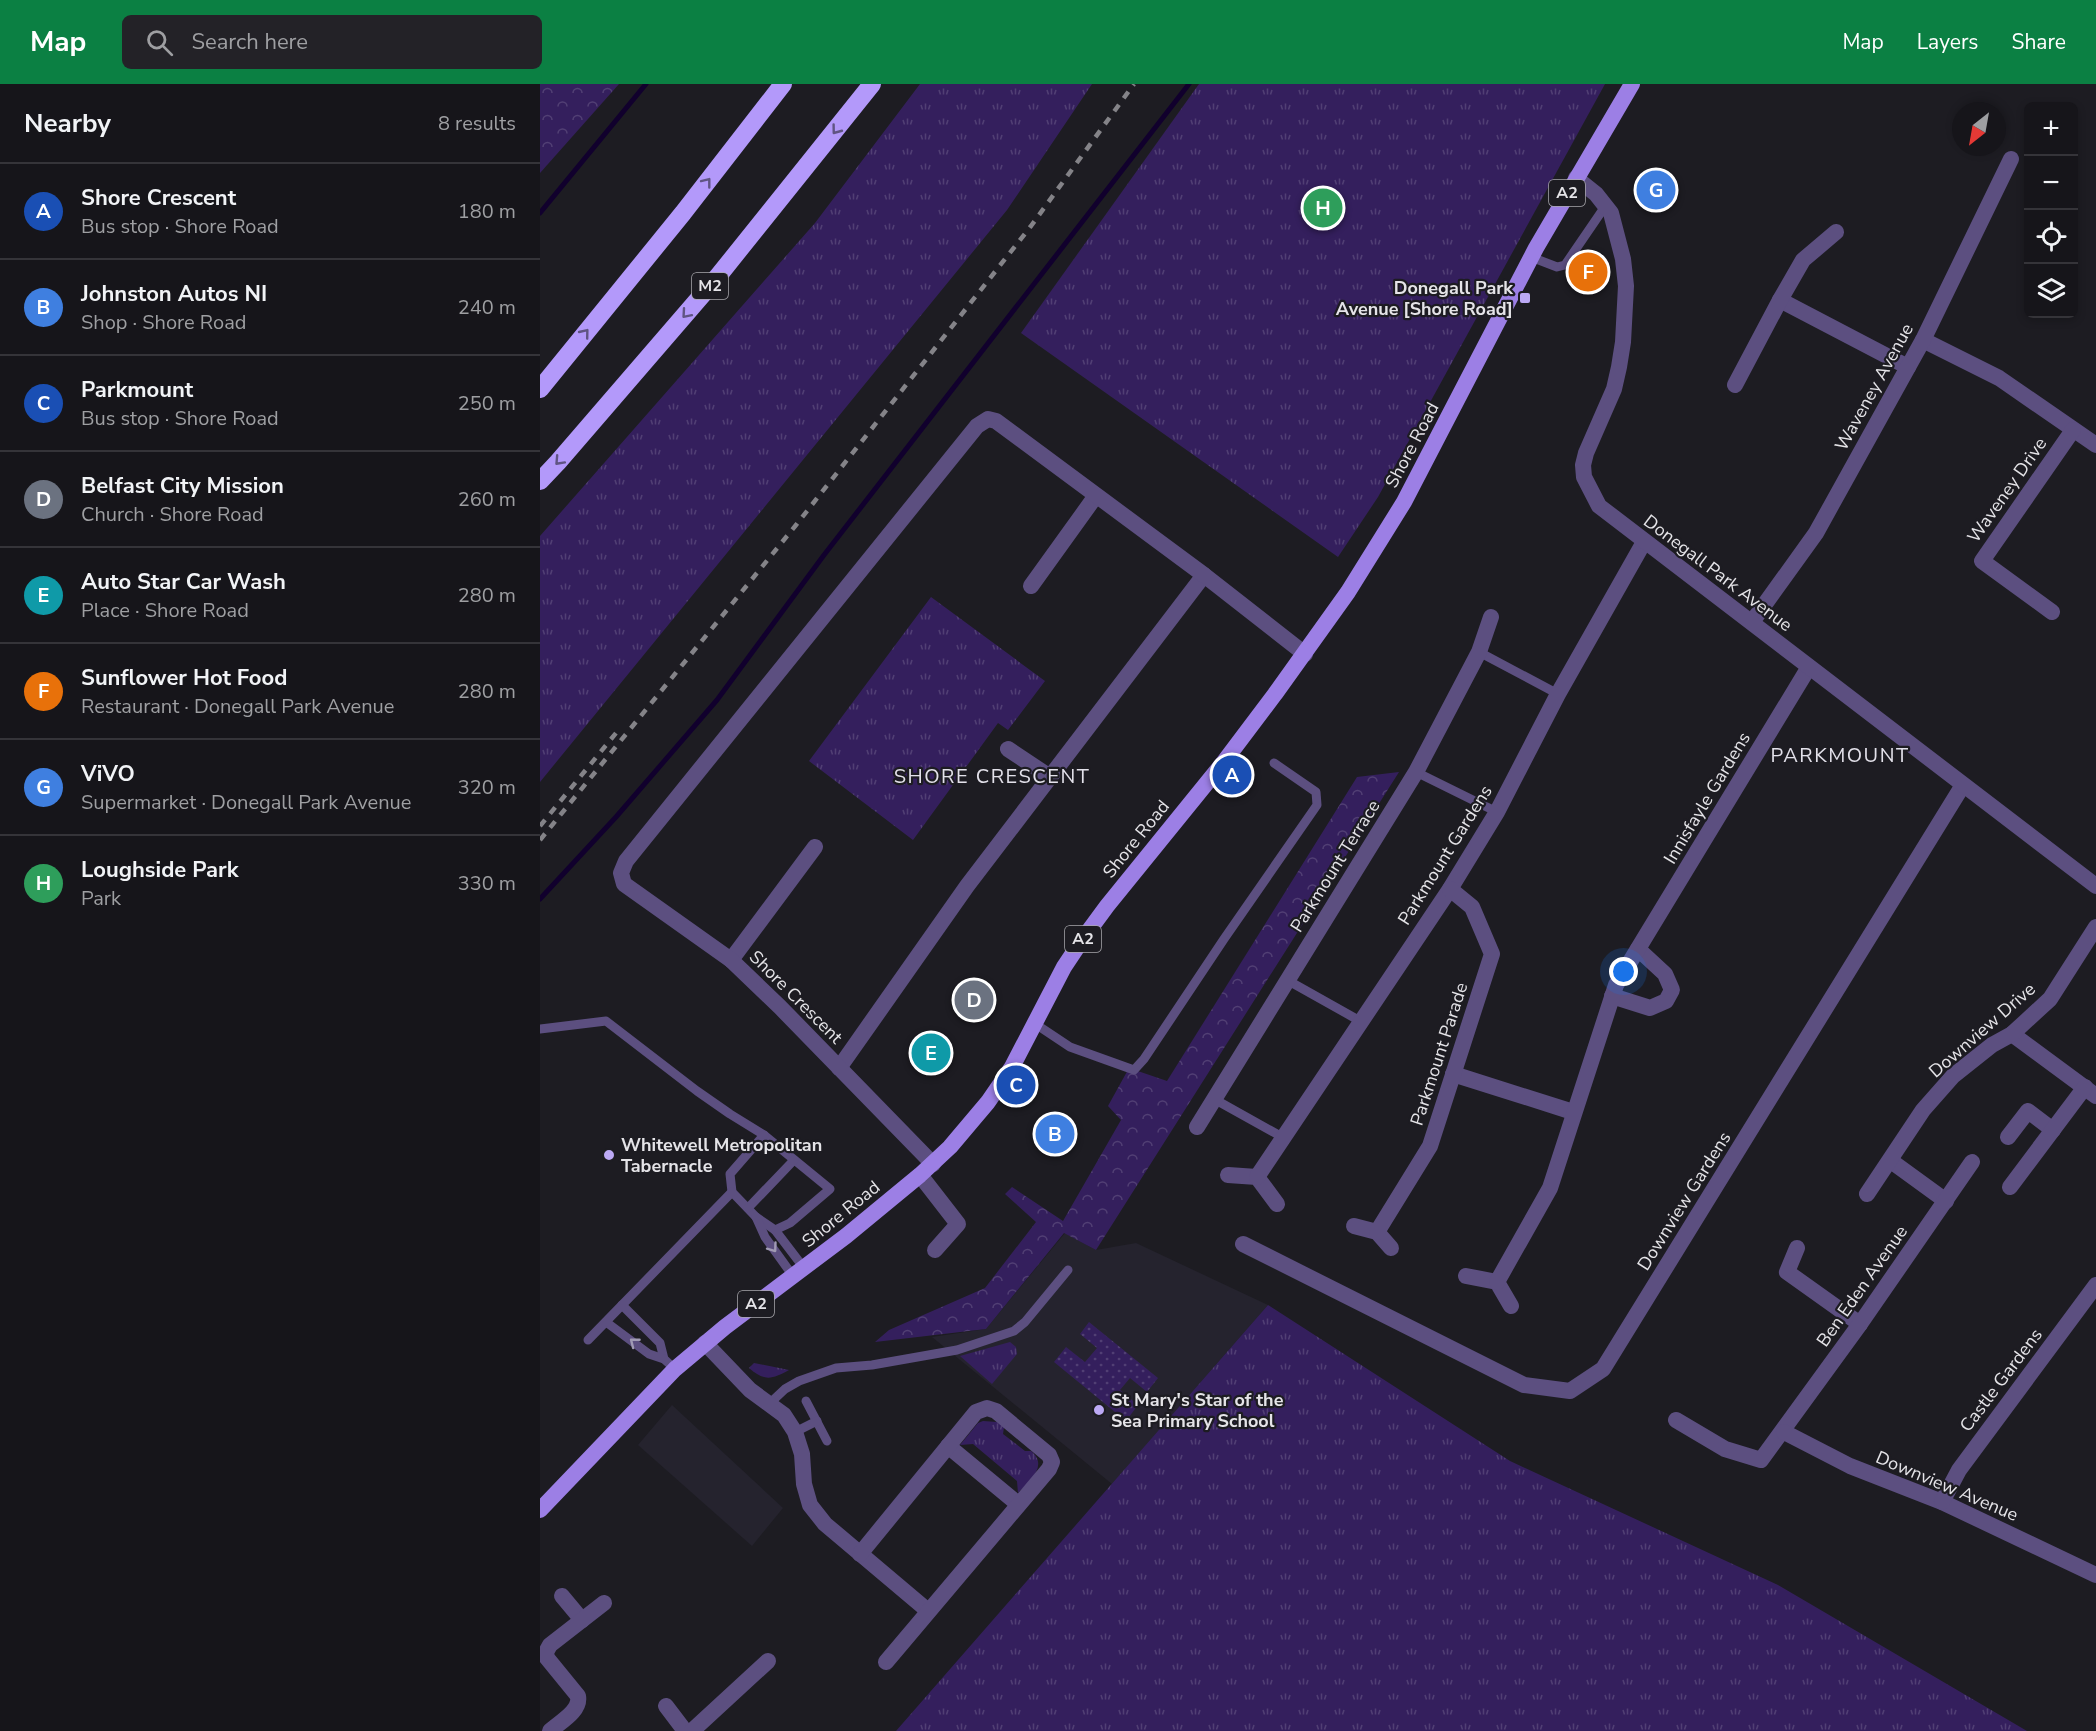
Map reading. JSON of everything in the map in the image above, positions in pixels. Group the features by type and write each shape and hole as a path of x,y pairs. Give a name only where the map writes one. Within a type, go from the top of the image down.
{"highway":[{"path":"543,384 683,213 783,84"},
{"name":"M2","path":"540,481 715,280 872,84"}],"main road":[{"name":"Shore Road","path":"540,1510 670,1364 705,1343 920,1175 950,1147 987,1102 1012,1067 1064,967 1107,906 1223,763 1305,654 1348,592 1404,502 1531,256 1632,84"}],"street":[{"name":"Waveney Avenue","path":"1752,622 1816,533 1923,340 2011,159"},
{"name":"Donegall Park Avenue","path":"1576,178 1596,194 1611,213 1623,259 1626,286 1624,331 1614,389 1583,465 1584,477 1599,506 2096,886"},
{"path":"1735,386 1803,260 1836,232"},
{"path":"1780,300 1908,367"},
{"path":"1923,340 1999,378 2096,445"},
{"name":"Shore Crescent","path":"933,1164 731,960 624,884 621,873 626,861 977,426 988,419 996,421 1095,497"},
{"name":"Waveney Drive","path":"2052,612 1982,561 2073,430"},
{"path":"1031,586 1095,497 1204,575 1305,654"},
{"name":"Parkmount Gardens","path":"1257,1177 1450,889 1497,812 1558,694 1644,542"},
{"path":"839,1068 967,886 1204,575"},
{"name":"Parkmount Terrace","path":"1197,1127 1416,772 1479,652 1491,616"},
{"name":"Innisfayle Gardens","path":"1497,1282 1550,1188 1616,985 1809,667"},
{"path":"1008,749 1050,777"},
{"name":"Downview Gardens","path":"1242,1244 1524,1385 1570,1391 1603,1369 1963,785"},
{"path":"731,960 815,847"},
{"name":"Parkmount Parade","path":"1377,1232 1430,1146 1492,954 1472,907 1450,889"},
{"name":"Downview Drive","path":"1867,1194 1923,1110 1953,1076 1992,1045 2012,1034 2050,999 2096,927"},
{"path":"1612,996 1650,1008 1666,1001 1672,990 1665,974 1638,949"},
{"path":"2010,1187 2053,1130 2090,1092 2012,1034"},
{"path":"1453,1074 1573,1112"},
{"path":"2008,1137 2028,1111 2053,1130"},
{"path":"1891,1161 1946,1201"},
{"name":"Ben Eden Avenue","path":"1676,1420 1725,1449 1761,1460 1784,1432 1972,1162"},
{"path":"1228,1174 1257,1177 1277,1204"},
{"path":"920,1175 958,1224 935,1250"},
{"path":"1354,1226 1377,1232 1391,1248"},
{"path":"1797,1248 1787,1272 1860,1324"},
{"path":"1466,1276 1497,1282 1512,1306"},
{"name":"Castle Gardens","path":"1942,1502 1959,1470 2096,1285"},
{"path":"705,1343 750,1390 784,1416 795,1432 802,1454 804,1484 810,1505 825,1524 927,1611"},
{"path":"860,1554 976,1412 987,1408 996,1411 1049,1455 1052,1462 1049,1469 886,1662"},
{"name":"Downview Avenue","path":"1784,1432 1850,1466 1942,1502 2096,1575"},
{"path":"948,1446 1018,1504"},
{"path":"562,1596 582,1620"},
{"path":"550,1731 577,1707 579,1702 578,1696 548,1658 546,1652 550,1645 604,1603"},
{"path":"692,1731 768,1661"},
{"path":"666,1706 685,1731"}],"lane":[{"path":"1531,256 1557,267 1565,265 1606,205"},
{"path":"1479,652 1558,694"},
{"path":"1034,1023 1070,1047 1134,1070 1144,1059 1317,805 1316,792 1274,764"},
{"path":"1416,772 1497,812"},
{"path":"1287,980 1360,1022"},
{"path":"540,1029 606,1021 697,1091 765,1135 830,1189 790,1223 775,1230"},
{"path":"1214,1099 1284,1138"},
{"path":"765,1135 730,1174 732,1192 756,1217 775,1230 798,1272"},
{"path":"748,1208 794,1160"},
{"path":"588,1340 732,1192"},
{"path":"756,1217 765,1237 798,1272"},
{"path":"769,1404 785,1389 799,1381 836,1368 872,1365 957,1350 1014,1331 1025,1322 1068,1270"},
{"path":"622,1305 660,1343 670,1364"},
{"path":"606,1322 649,1354 670,1364"},
{"path":"806,1401 827,1441"},
{"path":"795,1432 817,1421"}],"shaded area":[{"name":"St Mary's Star of the Sea Primary School","path":"1065,1233 1096,1250 1136,1243 1268,1305 1112,1484 932,1337 986,1329"},
{"path":"672,1405 783,1508 752,1546 638,1445"}],"green space":[{"path":"540,84 619,84 540,173"},
{"path":"920,84 1092,84 1007,210 540,782 540,536 815,223"},
{"path":"1199,84 1605,84 1378,497 1338,557 1021,333"},
{"path":"931,597 1045,681 1008,730 998,723 913,840 809,761"},
{"path":"1399,772 1096,1250 1064,1233 986,1329 875,1342 889,1330 985,1288 1036,1222 1005,1194 1012,1187 1063,1221 1121,1120 1108,1106 1129,1068 1167,1081 1357,777"},
{"path":"1268,1305 1510,1461 1778,1585 2027,1731 896,1731"},
{"path":"1089,1322 1158,1378 1147,1392 1130,1378 1120,1390 1138,1405 1126,1421 1054,1362 1066,1347 1085,1362 1097,1348 1080,1334"},
{"path":"1010,1342 1016,1347 1017,1354 992,1384 960,1356"},
{"path":"754,1363 789,1370 773,1377 764,1377 749,1368"},
{"path":"997,1422 1004,1427 1003,1434 1025,1451 1031,1451 1036,1457 1038,1468 1018,1493 1017,1481 973,1444 960,1445 978,1423"}],"waterway":[{"path":"540,213 646,84"},
{"path":"540,899 616,817 717,700 824,555 1189,84"}],"railway":[{"path":"540,840 796,525 1031,226 1134,84"},
{"path":"540,826 616,733"}],"place":[{"name":"ViVO","path":"1656,190"},
{"name":"Loughside Park","path":"1323,208"},
{"name":"Sunflower Hot Food","path":"1588,272"},
{"name":"Donegall Park Avenue [Shore Road]","path":"1525,298"},
{"name":"Shore Crescent","path":"1232,775"},
{"name":"Belfast City Mission","path":"974,1000"},
{"name":"Auto Star Car Wash","path":"931,1053"},
{"name":"Parkmount","path":"1016,1085"},
{"name":"Johnston Autos NI","path":"1055,1134"},
{"name":"Whitewell Metropolitan Tabernacle","path":"609,1155"},
{"name":"St Mary's Star of the Sea Primary School","path":"1099,1410"}],"district":[{"name":"PARKMOUNT","path":"1840,755"},
{"name":"SHORE CRESCENT","path":"992,776"}]}
